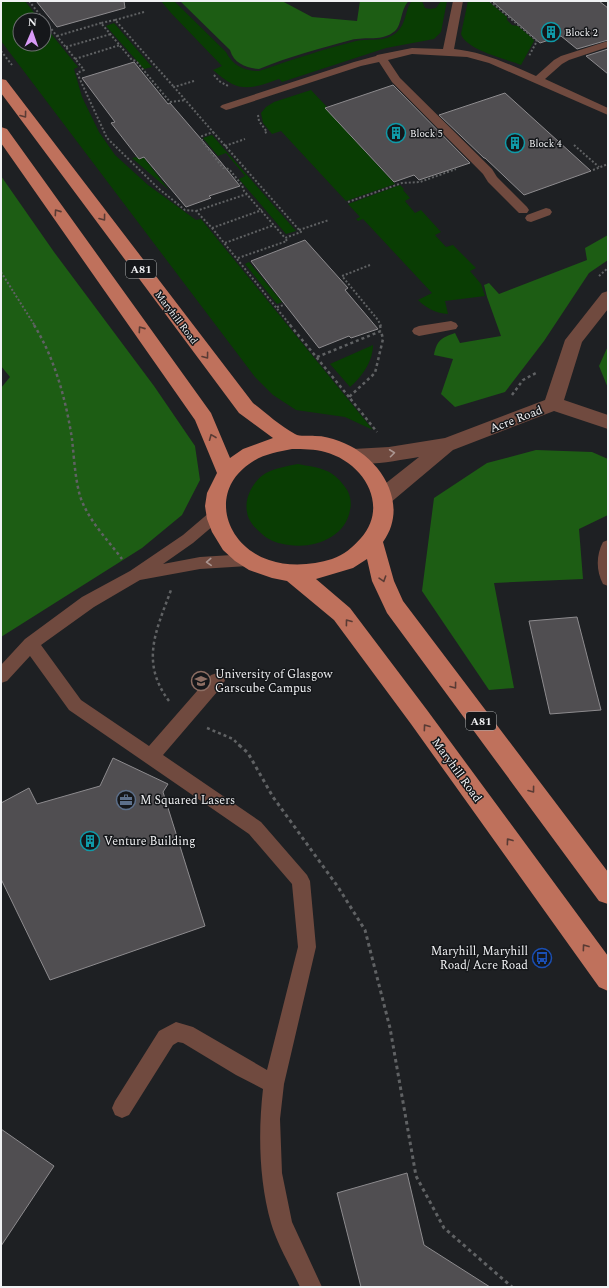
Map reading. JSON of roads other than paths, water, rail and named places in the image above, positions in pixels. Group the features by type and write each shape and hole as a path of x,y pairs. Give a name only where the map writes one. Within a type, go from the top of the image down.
{"main road":[{"name":"Maryhill Road","path":"1,84 246,408 292,442"},
{"name":"A81","path":"1,132 204,418 227,474"},
{"path":"292,442 314,442 328,445 353,456 371,472 378,482 383,497 384,513 380,527 372,541 352,559 324,570 293,573 269,569 248,560 232,547 221,533 215,516 215,501 219,487 227,474 244,458 267,447 292,442"},
{"name":"A81","path":"372,541 383,582 395,607 608,892"},
{"name":"Maryhill Road","path":"293,573 342,614 608,978"}],"street":[{"path":"553,404 574,340 608,298"},
{"name":"Acre Road","path":"353,456 389,454 447,445 553,404 608,422"},
{"name":"Acre Road","path":"383,497 447,445"}],"lane":[{"path":"448,52 458,1"},
{"path":"538,80 558,62 565,58 608,44"},
{"path":"226,107 381,57 412,51 468,54 538,80 608,112"},
{"path":"381,57 396,80 527,214 546,212"},
{"path":"419,331 451,326"},
{"path":"1,676 31,644 88,602 135,575 188,539 215,516"},
{"path":"608,546 604,561 608,580"},
{"path":"135,575 200,563 248,560"},
{"path":"31,644 75,705 255,828 301,881 307,947 274,1084 270,1119 272,1173 282,1223 311,1287"},
{"path":"151,757 218,680"},
{"path":"122,1108 166,1038 176,1032 186,1034 274,1084"}],"place":[{"name":"Block 2","path":"551,32"},
{"name":"Block 5","path":"396,133"},
{"name":"Block 4","path":"515,143"},
{"name":"University of Glasgow Garscube Campus","path":"201,681"},
{"name":"M Squared Lasers","path":"126,800"},
{"name":"Venture Building","path":"90,841"},
{"name":"Maryhill, Maryhill Road/ Acre Road","path":"542,958"}]}
